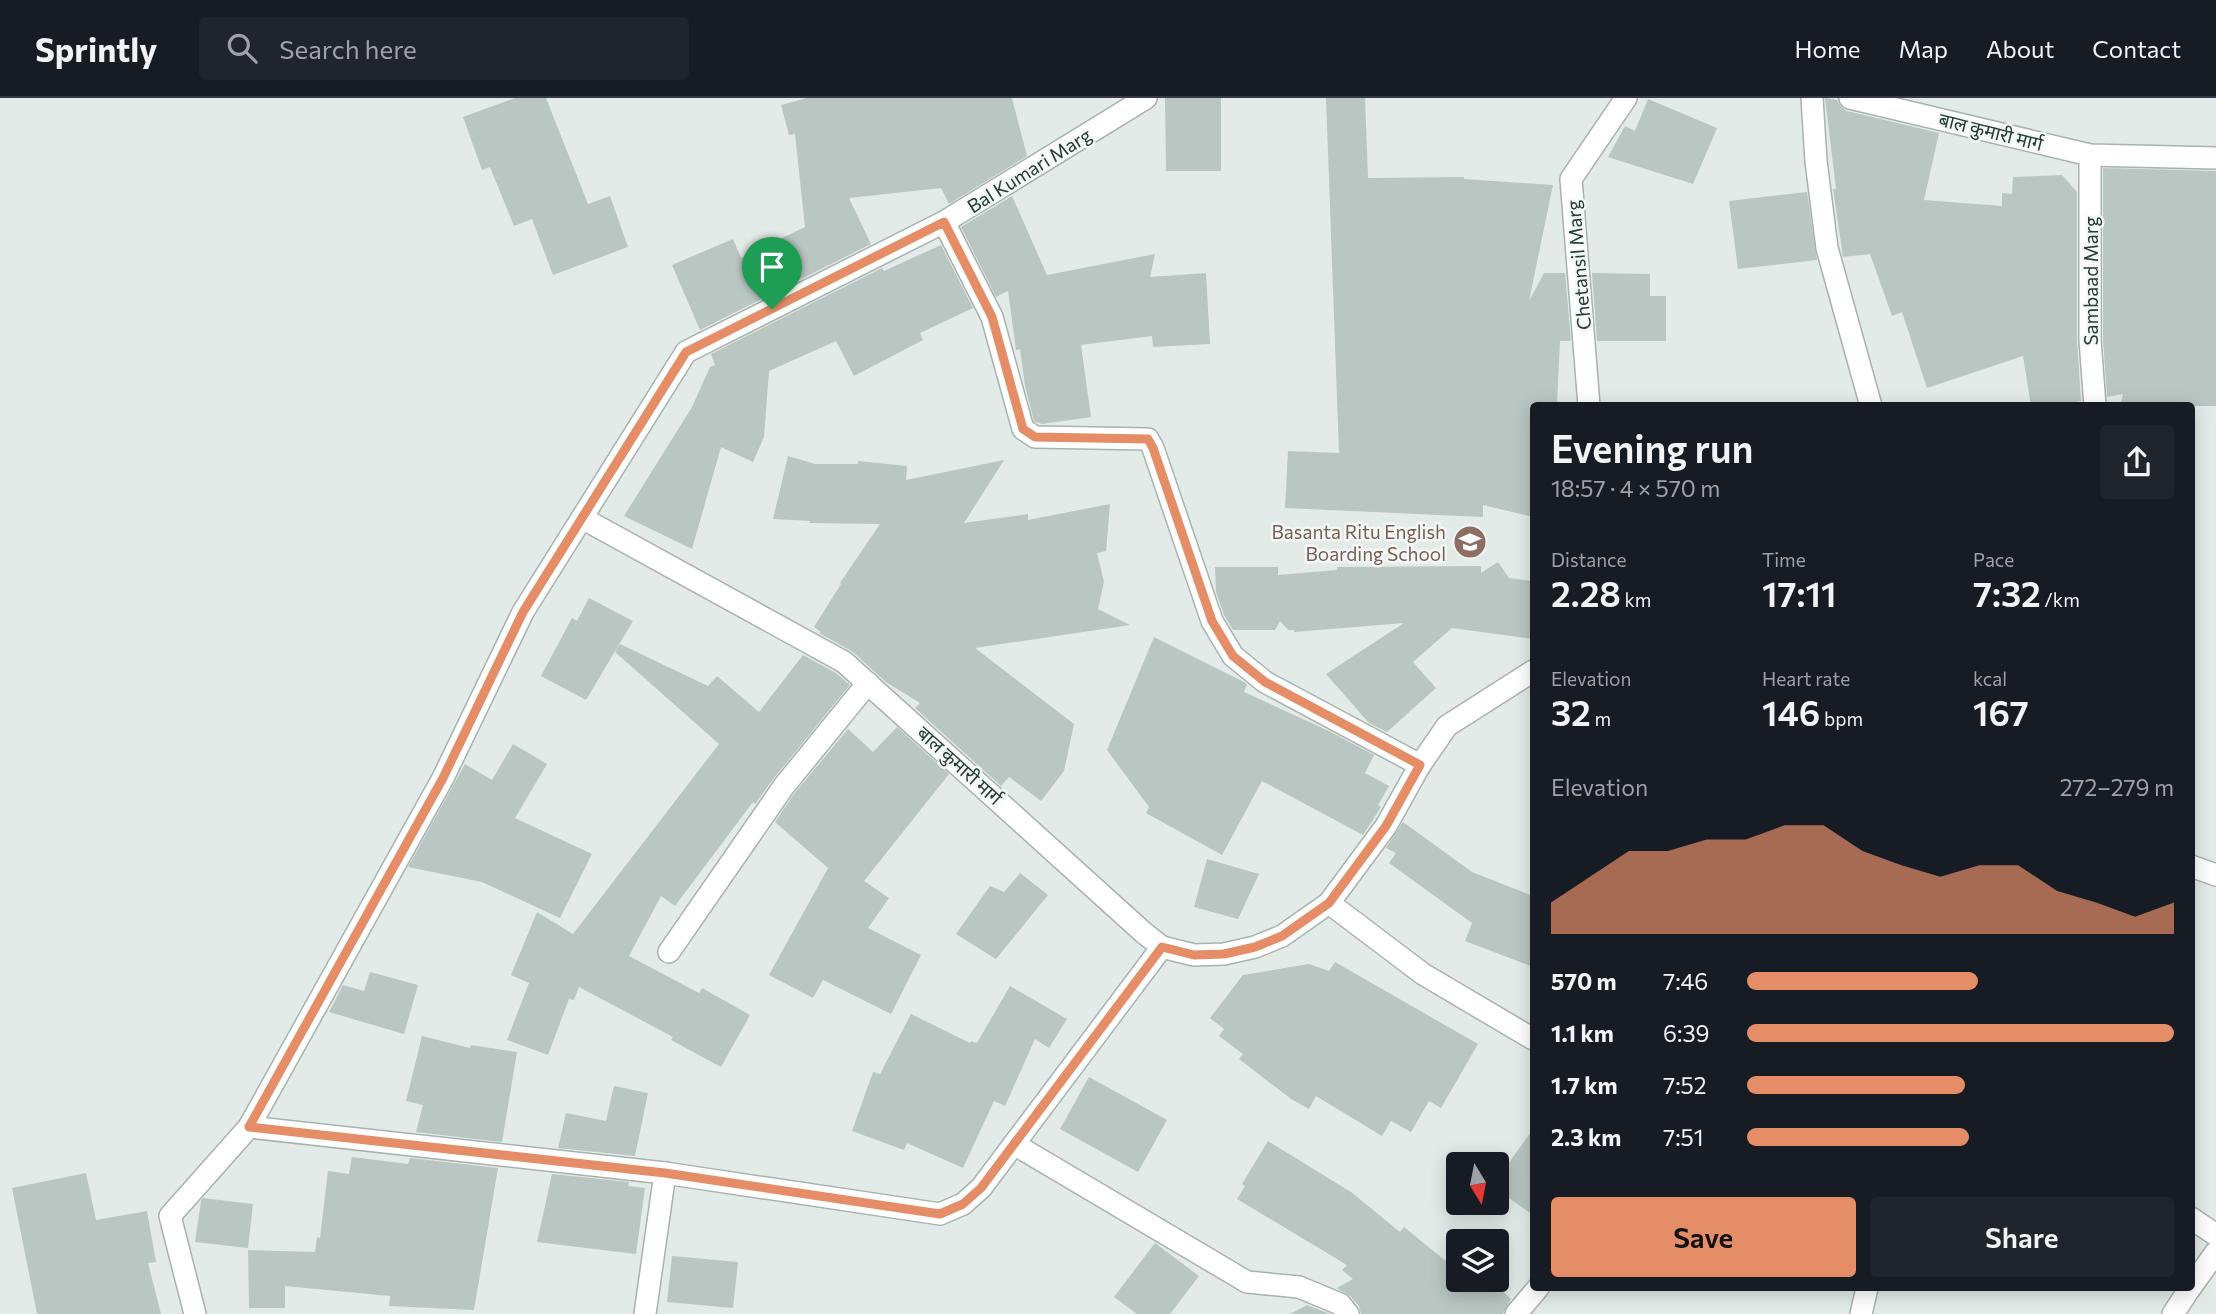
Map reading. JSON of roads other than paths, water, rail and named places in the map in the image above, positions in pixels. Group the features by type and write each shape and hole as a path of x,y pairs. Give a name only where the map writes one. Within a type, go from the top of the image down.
{"street":[{"name":"Bal Kumari Marg","path":"195,1314 170,1216 249,1127 443,778 523,612 686,352 944,222 1146,98"},
{"name":"Chetansil Marg","path":"1589,402 1571,179 1626,98"},
{"path":"1812,98 1816,161 1827,248 1870,402"},
{"name":"बाल कुमारी मार्ग","path":"1850,98 2090,155 2216,158"},
{"name":"Sambaad Marg","path":"2090,155 2090,340 2095,402"},
{"path":"944,222 992,317 1023,429 1035,437 1148,439 1212,621 1233,656 1265,682 1420,765"},
{"name":"बाल कुमारी मार्ग","path":"582,518 844,662 1162,947 1194,955 1224,954 1255,947 1282,936 1329,903"},
{"path":"1530,673 1447,726 1420,765 1386,826 1329,903 1423,974 1530,1037"},
{"path":"668,952 784,786 868,683"},
{"path":"2195,867 2216,875"},
{"path":"249,1127 665,1173 940,1214 963,1204 981,1188 1162,947"},
{"path":"1014,1144 1247,1282 1300,1287 1340,1304 1348,1314"},
{"path":"645,1314 665,1173"},
{"path":"2195,1221 2216,1235"},
{"path":"2195,1281 2216,1252"},
{"path":"1516,1314 1535,1291"},
{"path":"1861,1314 1866,1291"},
{"path":"2173,1314 2188,1291"}],"place":[{"name":"Basanta Ritu English Boarding School","path":"1470,542"}]}
